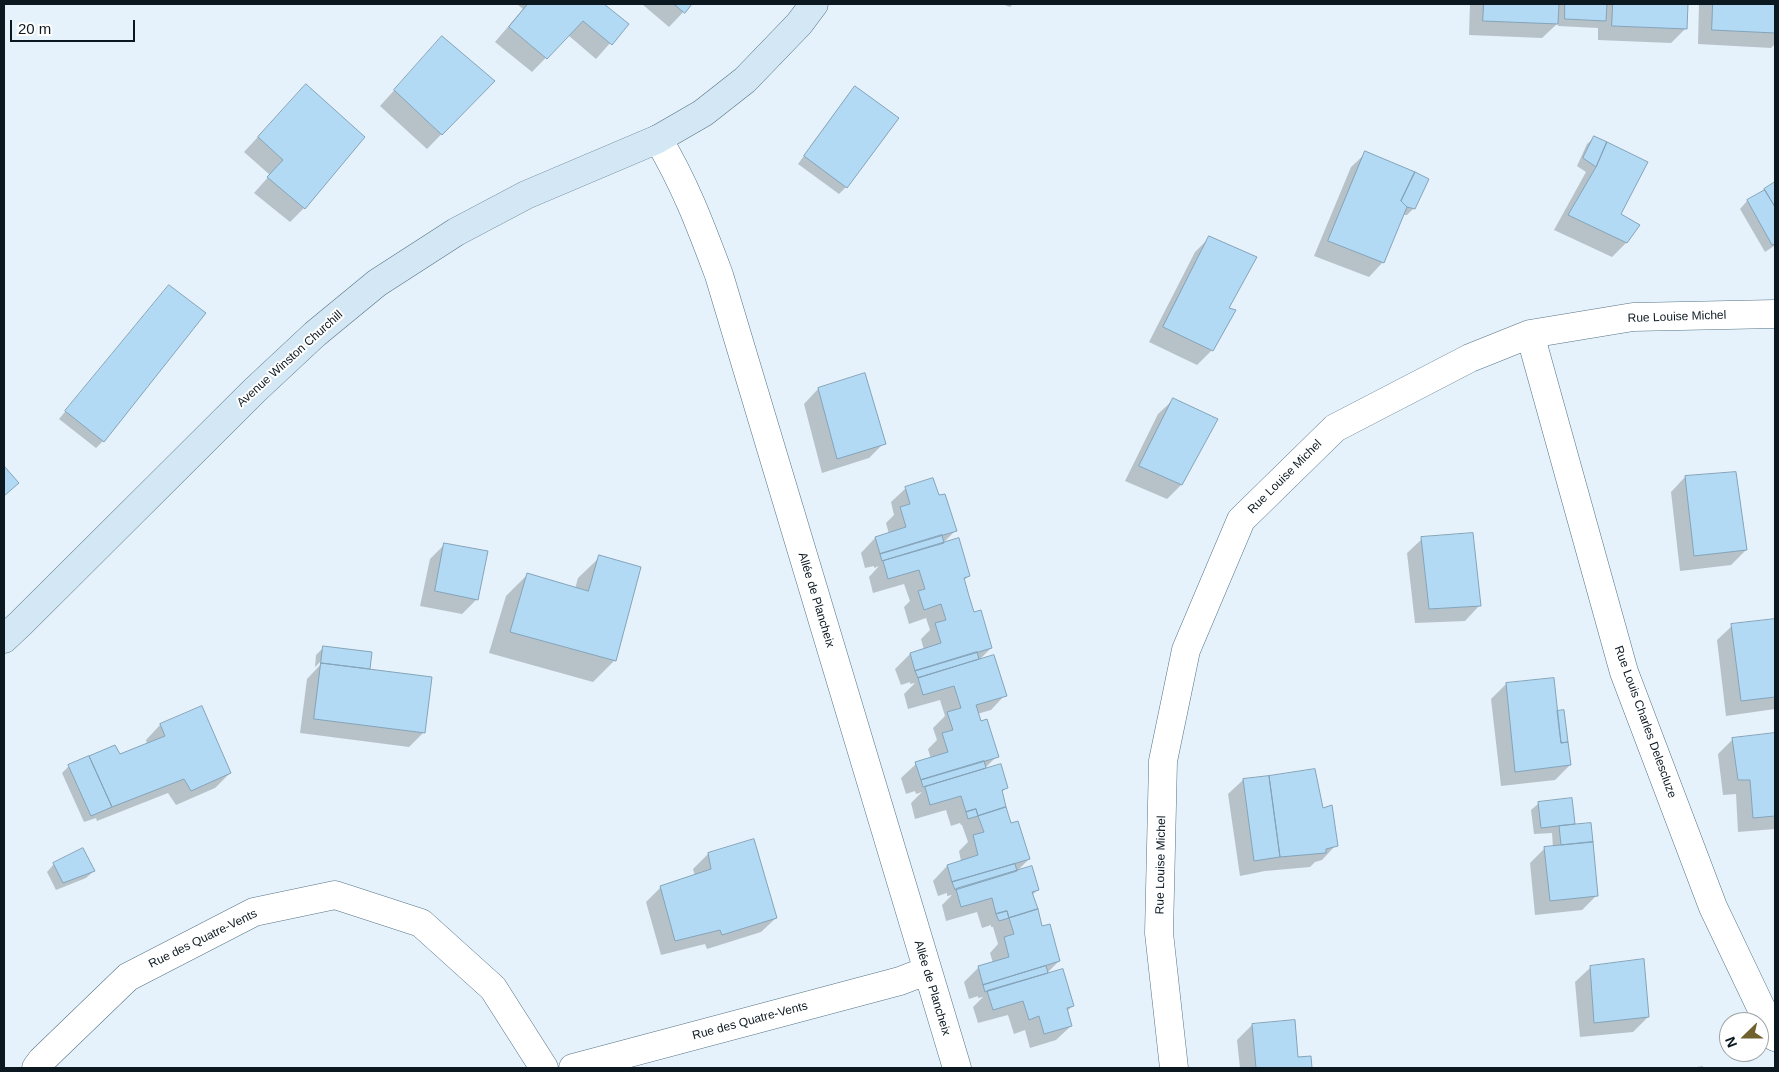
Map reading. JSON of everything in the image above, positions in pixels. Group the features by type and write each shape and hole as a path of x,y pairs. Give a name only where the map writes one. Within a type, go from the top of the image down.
{"main road":[{"name":"Avenue Winston Churchill","path":"4,639 255,390 315,334 377,283 456,232 526,194 658,139 702,112 745,80 799,24 814,4"}],"street":[{"name":"Allée de Plancheix","path":"658,139 694,208 719,275 956,1068"},
{"name":"Rue Louise Michel","path":"1174,1068 1160,933 1163,762 1186,650 1241,520 1334,428 1470,358 1530,334 1633,316 1775,314"},
{"name":"Rue Louis Charles Delescluze","path":"1530,334 1624,672 1714,907 1772,1021"},
{"name":"Rue des Quatre-Vents","path":"36,1068 128,977 254,912 335,895 421,923 494,988 544,1068"},
{"name":"Rue des Quatre-Vents","path":"573,1068 900,982 926,971"}],"building":[{"path":"528,4 604,4 629,24 612,45 583,21 547,59 509,27"},
{"path":"674,4 692,4 685,13"},
{"path":"1484,4 1559,4 1558,24 1483,21"},
{"path":"1565,4 1607,4 1606,21 1565,19"},
{"path":"1613,4 1688,4 1687,29 1612,26"},
{"path":"1713,4 1775,4 1775,33 1712,30"},
{"path":"442,36 495,81 442,135 394,90"},
{"path":"306,84 365,137 305,209 267,177 283,160 258,137"},
{"path":"855,86 899,118 847,188 804,156"},
{"path":"1594,136 1607,142 1596,167 1583,158"},
{"path":"1607,142 1648,162 1621,214 1640,225 1627,243 1568,215 1596,167"},
{"path":"1365,151 1415,172 1401,201 1407,207 1384,263 1328,241"},
{"path":"1415,172 1429,179 1415,209 1407,207 1401,201"},
{"path":"1775,182 1775,207 1764,189"},
{"path":"1765,190 1775,207 1775,244 1772,245 1747,200"},
{"path":"1209,236 1257,257 1229,308 1236,310 1213,351 1163,327"},
{"path":"169,285 206,313 104,442 65,411"},
{"path":"865,373 886,444 837,459 818,388"},
{"path":"1173,398 1218,419 1182,485 1139,466"},
{"path":"4,466 19,483 4,496"},
{"path":"1736,472 1747,550 1694,556 1685,476"},
{"path":"933,478 939,495 945,494 957,531 880,554 875,537 906,527 900,507 910,504 905,487"},
{"path":"1473,533 1481,606 1429,609 1421,537"},
{"path":"942,535 944,543 882,561 880,554"},
{"path":"959,538 970,576 964,578 969,596 974,612 981,610 992,648 915,671 910,653 941,643 935,623 946,620 941,604 924,610 918,591 925,589 919,570 888,579 883,561"},
{"path":"444,543 488,551 478,600 435,591"},
{"path":"599,555 641,567 616,661 510,632 527,573 588,591"},
{"path":"1775,619 1775,697 1741,701 1731,624"},
{"path":"323,646 372,652 370,669 321,663"},
{"path":"977,652 979,659 918,678 915,671"},
{"path":"994,655 1007,696 976,705 981,721 987,719 999,757 921,780 915,762 948,752 942,733 953,730 947,712 961,708 954,686 923,695 918,678"},
{"path":"321,663 432,677 425,733 314,719"},
{"path":"1554,678 1561,743 1568,742 1571,765 1515,772 1506,683"},
{"path":"202,706 231,773 191,791 184,779 112,807 89,756 115,745 120,754 165,736 160,724"},
{"path":"1564,710 1568,742 1561,743 1557,711"},
{"path":"1775,733 1775,816 1753,818 1750,780 1738,780 1732,738"},
{"path":"89,756 112,807 91,816 68,765"},
{"path":"984,761 986,768 923,787 921,780"},
{"path":"1001,764 1008,788 1002,790 1006,807 978,816 976,809 966,812 961,796 930,805 925,787"},
{"path":"1315,769 1323,808 1332,805 1338,846 1326,849 1326,853 1280,857 1269,776"},
{"path":"1269,776 1280,857 1254,861 1243,779"},
{"path":"1572,798 1575,824 1541,828 1538,802"},
{"path":"1006,807 1011,823 1018,821 1030,859 952,882 947,865 978,855 973,835 984,832 978,816"},
{"path":"976,809 978,816 968,819 966,812"},
{"path":"1591,823 1593,842 1561,845 1559,826"},
{"path":"754,839 777,918 722,935 720,930 675,941 660,886 711,869 708,853"},
{"path":"1593,842 1598,896 1550,901 1544,847"},
{"path":"83,848 95,871 63,883 53,863"},
{"path":"1015,864 1017,871 955,890 952,882"},
{"path":"1032,866 1039,890 1032,892 1038,909 1009,918 1007,911 996,914 992,898 961,907 956,889"},
{"path":"1038,909 1042,926 1050,924 1060,961 983,985 978,966 1009,957 1004,937 1014,934 1009,918"},
{"path":"1007,911 1009,918 999,921 996,914"},
{"path":"1644,959 1649,1017 1594,1023 1590,966"},
{"path":"1046,966 1048,973 985,992 983,985"},
{"path":"1063,969 1074,1006 1067,1008 1072,1026 1044,1034 1039,1016 1029,1020 1023,1001 993,1010 987,991"},
{"path":"1295,1020 1298,1057 1311,1056 1312,1068 1256,1068 1252,1024"}]}
